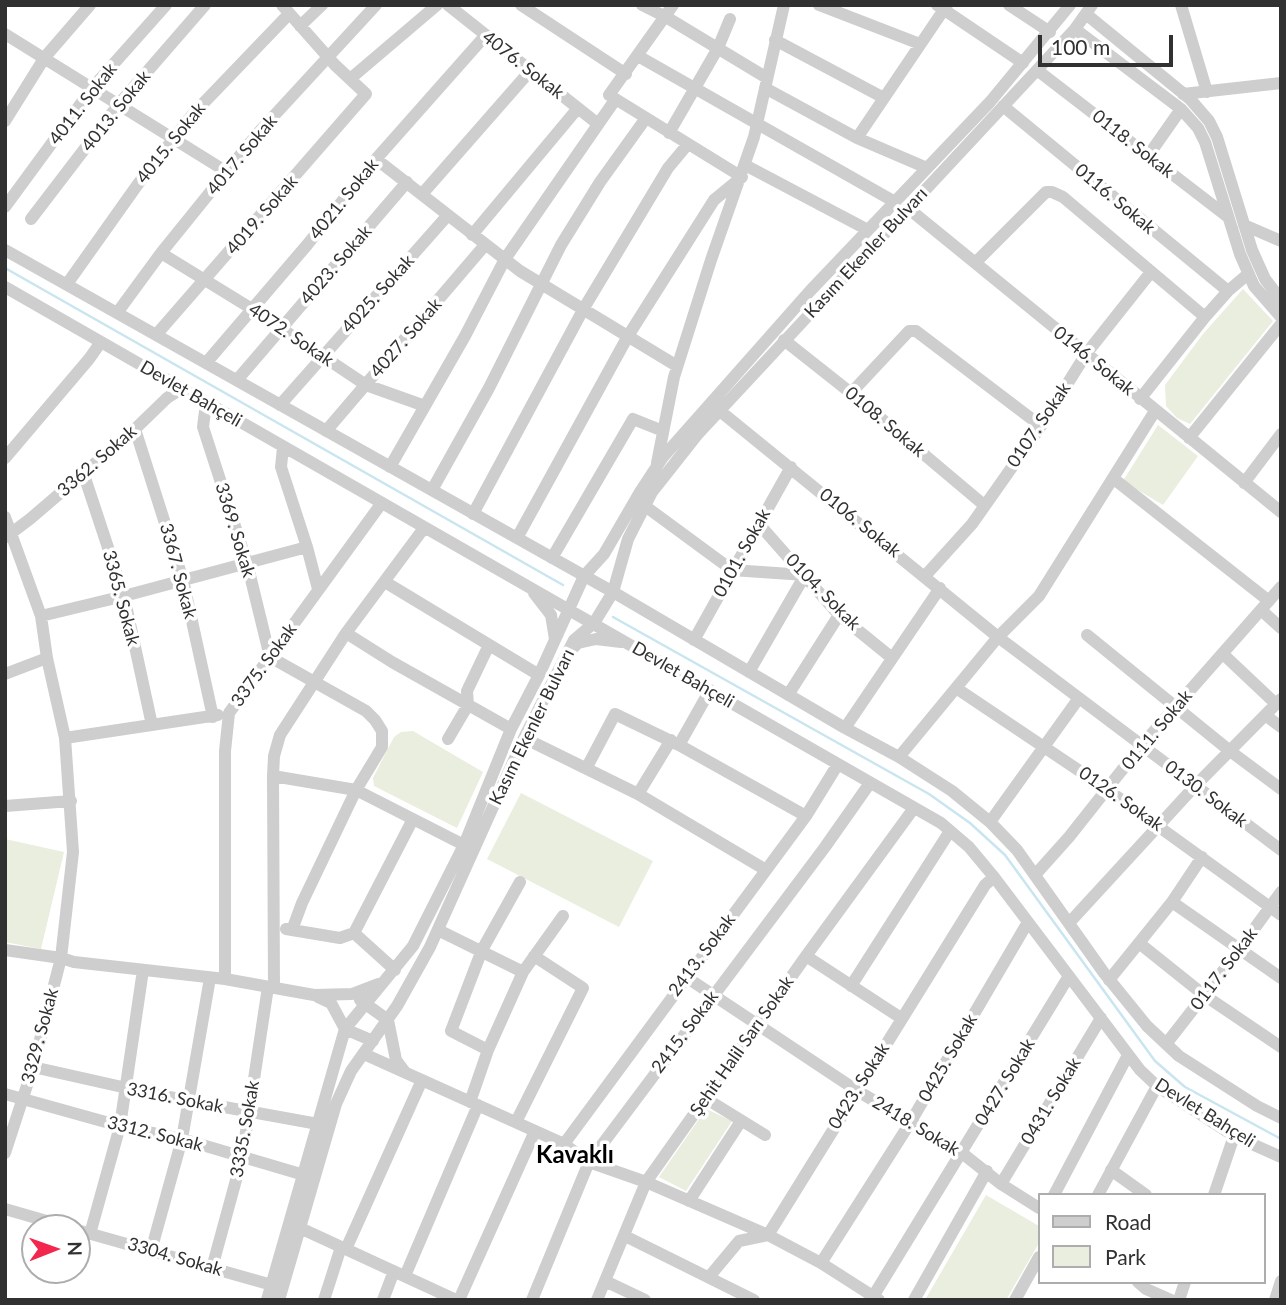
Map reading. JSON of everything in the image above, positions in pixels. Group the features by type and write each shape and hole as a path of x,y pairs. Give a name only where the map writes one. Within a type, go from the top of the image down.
{"street":[{"path":"5,121 45,57 90,5"},
{"name":"4011. Sokak","path":"5,207 93,87 166,5"},
{"name":"4013. Sokak","path":"31,219 120,104 205,5"},
{"path":"300,26 322,5"},
{"name":"4017. Sokak","path":"117,313 258,133 376,5"},
{"path":"286,9 327,57 350,79 437,5"},
{"name":"4076. Sokak","path":"448,5 598,124"},
{"path":"521,5 626,74"},
{"path":"642,5 669,11 766,83 857,138 927,169"},
{"path":"656,468 677,366 757,125 784,5"},
{"path":"819,5 853,11 920,44"},
{"path":"1009,5 1050,33"},
{"name":"Kasım Ekenler Bulvarı","path":"267,1300 345,1029 413,946 464,845 511,729 584,576 604,554 656,468 801,301 1023,64 1070,5"},
{"path":"1181,5 1207,92"},
{"path":"857,138 942,6 1023,64"},
{"name":"4015. Sokak","path":"67,284 173,139 286,9"},
{"path":"1089,10 1184,94 1209,121 1217,137 1252,250 1265,279 1281,300"},
{"name":"Kasım Ekenler Bulvarı","path":"279,1300 336,1104 351,1071 388,1020 438,930 524,737 574,640 594,623 612,592 628,539 652,492 697,435 909,209 1089,10"},
{"path":"669,11 610,95 688,144 868,230"},
{"path":"669,133 718,48 730,19"},
{"path":"1074,29 1181,109 1198,128 1248,274 1254,286 1281,317"},
{"path":"5,34 227,172"},
{"name":"4021. Sokak","path":"206,363 376,159 485,36"},
{"path":"775,40 884,98"},
{"path":"638,56 895,202"},
{"name":"0118. Sokak","path":"1037,70 1228,218"},
{"path":"423,193 530,71"},
{"name":"4019. Sokak","path":"156,335 366,94 350,79"},
{"path":"1184,94 1281,83"},
{"path":"390,467 465,336 505,259 615,100"},
{"name":"0116. Sokak","path":"1003,106 1227,291"},
{"path":"472,235 578,108"},
{"path":"1148,156 1181,109"},
{"path":"432,491 489,388 561,245 600,182 646,118"},
{"path":"473,513 584,308 668,168 688,144"},
{"path":"376,159 505,259 677,366"},
{"path":"517,538 628,335 714,200 743,171"},
{"name":"4023. Sokak","path":"237,380 407,182"},
{"path":"975,263 1046,192 1052,192 1063,197 1205,317"},
{"name":"0146. Sokak","path":"909,209 1281,512"},
{"name":"4025. Sokak","path":"280,405 448,215"},
{"path":"1244,225 1281,240"},
{"name":"4027. Sokak","path":"327,431 485,245"},
{"name":"Devlet Bahçeli","path":"5,250 584,576 899,757 952,791 990,822 1017,850 1109,980 1147,1026 1179,1056 1257,1106 1280,1116"},
{"name":"4072. Sokak","path":"162,253 253,309 366,385 425,406"},
{"name":"0107. Sokak","path":"925,576 972,524 1041,426 1086,355 1151,272"},
{"path":"1140,399 1227,291 1248,274"},
{"name":"Devlet Bahçeli","path":"5,287 570,609 950,831 969,847 994,877 1128,1055 1157,1086 1234,1136 1281,1157"},
{"path":"1189,438 1281,324"},
{"path":"851,393 909,331 916,331 1041,426"},
{"name":"0108. Sokak","path":"784,340 984,505"},
{"path":"5,458 101,342"},
{"name":"3362. Sokak","path":"8,535 181,388"},
{"name":"3369. Sokak","path":"206,403 202,428 247,563 270,657"},
{"name":"0106. Sokak","path":"720,411 998,637"},
{"path":"899,757 998,637 1040,596 1155,411"},
{"path":"552,558 633,419 663,431"},
{"name":"3367. Sokak","path":"135,429 183,580 213,716"},
{"path":"1244,483 1281,434"},
{"path":"283,447 281,467 318,589"},
{"name":"0101. Sokak","path":"694,640 791,467"},
{"name":"3365. Sokak","path":"83,472 124,596 152,725"},
{"path":"1114,479 1265,605 1281,628"},
{"name":"3375. Sokak","path":"225,979 225,751 229,713 382,504"},
{"path":"645,506 733,570 806,575 749,672"},
{"name":"3329. Sokak","path":"5,517 8,535 41,616 47,658 65,738 73,852 61,958 33,1067 5,1153"},
{"name":"0104. Sokak","path":"758,523 839,615 892,658"},
{"name":"3335. Sokak","path":"212,1268 242,1158 271,988 275,927 273,776 274,756 280,734 346,633 424,528"},
{"path":"41,616 307,547"},
{"path":"385,582 539,675"},
{"path":"524,584 541,600 551,615 555,640"},
{"name":"0111. Sokak","path":"1035,875 1108,790 1141,746 1281,587"},
{"path":"845,728 940,588"},
{"path":"788,695 839,615"},
{"path":"346,633 511,729"},
{"path":"1087,635 1281,789"},
{"name":"0130. Sokak","path":"998,637 1281,850"},
{"path":"567,654 578,643 596,639 630,644"},
{"path":"448,739 468,705 467,691 489,645"},
{"path":"1069,923 1158,825 1279,701 1223,654"},
{"path":"270,657 366,711 382,731 382,747 356,790 302,903 292,930"},
{"path":"5,674 47,658"},
{"name":"0126. Sokak","path":"956,688 1108,790 1276,911"},
{"path":"638,794 710,690"},
{"path":"990,822 1079,698"},
{"path":"65,738 229,713"},
{"path":"587,767 615,714 675,743 806,816"},
{"path":"1265,715 1281,727"},
{"path":"524,737 638,794 766,870"},
{"name":"2413. Sokak","path":"564,1144 806,816 838,764"},
{"path":"273,776 356,790 464,845"},
{"name":"2415. Sokak","path":"532,1300 589,1162 870,783"},
{"path":"5,806 71,801"},
{"name":"Şehit Halil Sarı Sokak","path":"597,1300 646,1182 914,808"},
{"path":"275,927 340,938 354,933 413,819"},
{"path":"850,986 950,831"},
{"path":"1109,980 1172,902 1202,857"},
{"name":"0423. Sokak","path":"768,1234 985,885 994,877"},
{"path":"488,1050 451,1031 482,950 520,882"},
{"name":"0117. Sokak","path":"1166,1044 1239,950 1276,911 1281,892"},
{"path":"1172,902 1281,978"},
{"path":"383,1300 400,1274 474,1103 488,1050 523,972 563,916"},
{"name":"0425. Sokak","path":"821,1264 910,1123 1028,922"},
{"path":"438,930 523,972"},
{"path":"354,933 395,970"},
{"path":"1139,943 1205,995 1281,1047"},
{"path":"5,950 225,979 314,996 331,1003 345,1029 373,1041"},
{"path":"516,1122 583,988 534,956"},
{"path":"806,956 901,1018"},
{"path":"90,1214 120,1126 143,970"},
{"name":"0427. Sokak","path":"877,1298 1069,976"},
{"name":"2418. Sokak","path":"686,977 856,1090 962,1153 1001,1184 1038,1207"},
{"path":"151,1251 182,1139 210,978"},
{"path":"314,996 352,994 385,981"},
{"path":"352,994 388,1020 396,1060 405,1072"},
{"name":"0431. Sokak","path":"1001,1184 1101,1018"},
{"path":"364,1054 564,1144 589,1162 646,1182 768,1234 877,1298"},
{"path":"1055,1193 1128,1055"},
{"name":"3316. Sokak","path":"33,1067 189,1101 318,1124"},
{"path":"324,1300 344,1248 422,1080"},
{"path":"1099,1193 1157,1086"},
{"name":"3312. Sokak","path":"5,1094 120,1126 182,1139 304,1175"},
{"path":"705,1098 765,1135"},
{"path":"689,1201 741,1121"},
{"path":"300,1228 400,1274 437,1296 457,1300 535,1131"},
{"path":"1215,1193 1234,1136"},
{"path":"1111,1170 1143,1193"},
{"path":"914,1300 986,1171"},
{"path":"5,1209 22,1214"},
{"name":"3304. Sokak","path":"91,1234 272,1285"},
{"path":"709,1277 739,1241 768,1234"},
{"path":"625,1236 754,1300"},
{"path":"1015,1300 1038,1259"},
{"path":"605,1281 645,1300"},
{"path":"1275,1300 1281,1282"},
{"path":"1140,1284 1171,1300"}],"green space":[{"path":"1243,289 1273,321 1190,424 1177,418 1166,406 1165,385 1203,334"},
{"path":"1158,425 1198,456 1163,505 1123,481"},
{"path":"413,731 483,772 457,828 374,786 373,778 394,737 401,732"},
{"path":"521,793 653,861 619,927 487,859"},
{"path":"5,839 64,852 41,949 5,942"},
{"path":"706,1109 732,1121 686,1191 659,1177"},
{"path":"986,1195 1038,1225 1038,1245 1006,1300 925,1300"}],"waterway":[{"path":"5,268 563,585"},
{"path":"613,617 929,794 970,823 1005,855 1155,1061 1185,1087 1281,1139"}],"district":[{"name":"Kavaklı","path":"575,1155"}]}
